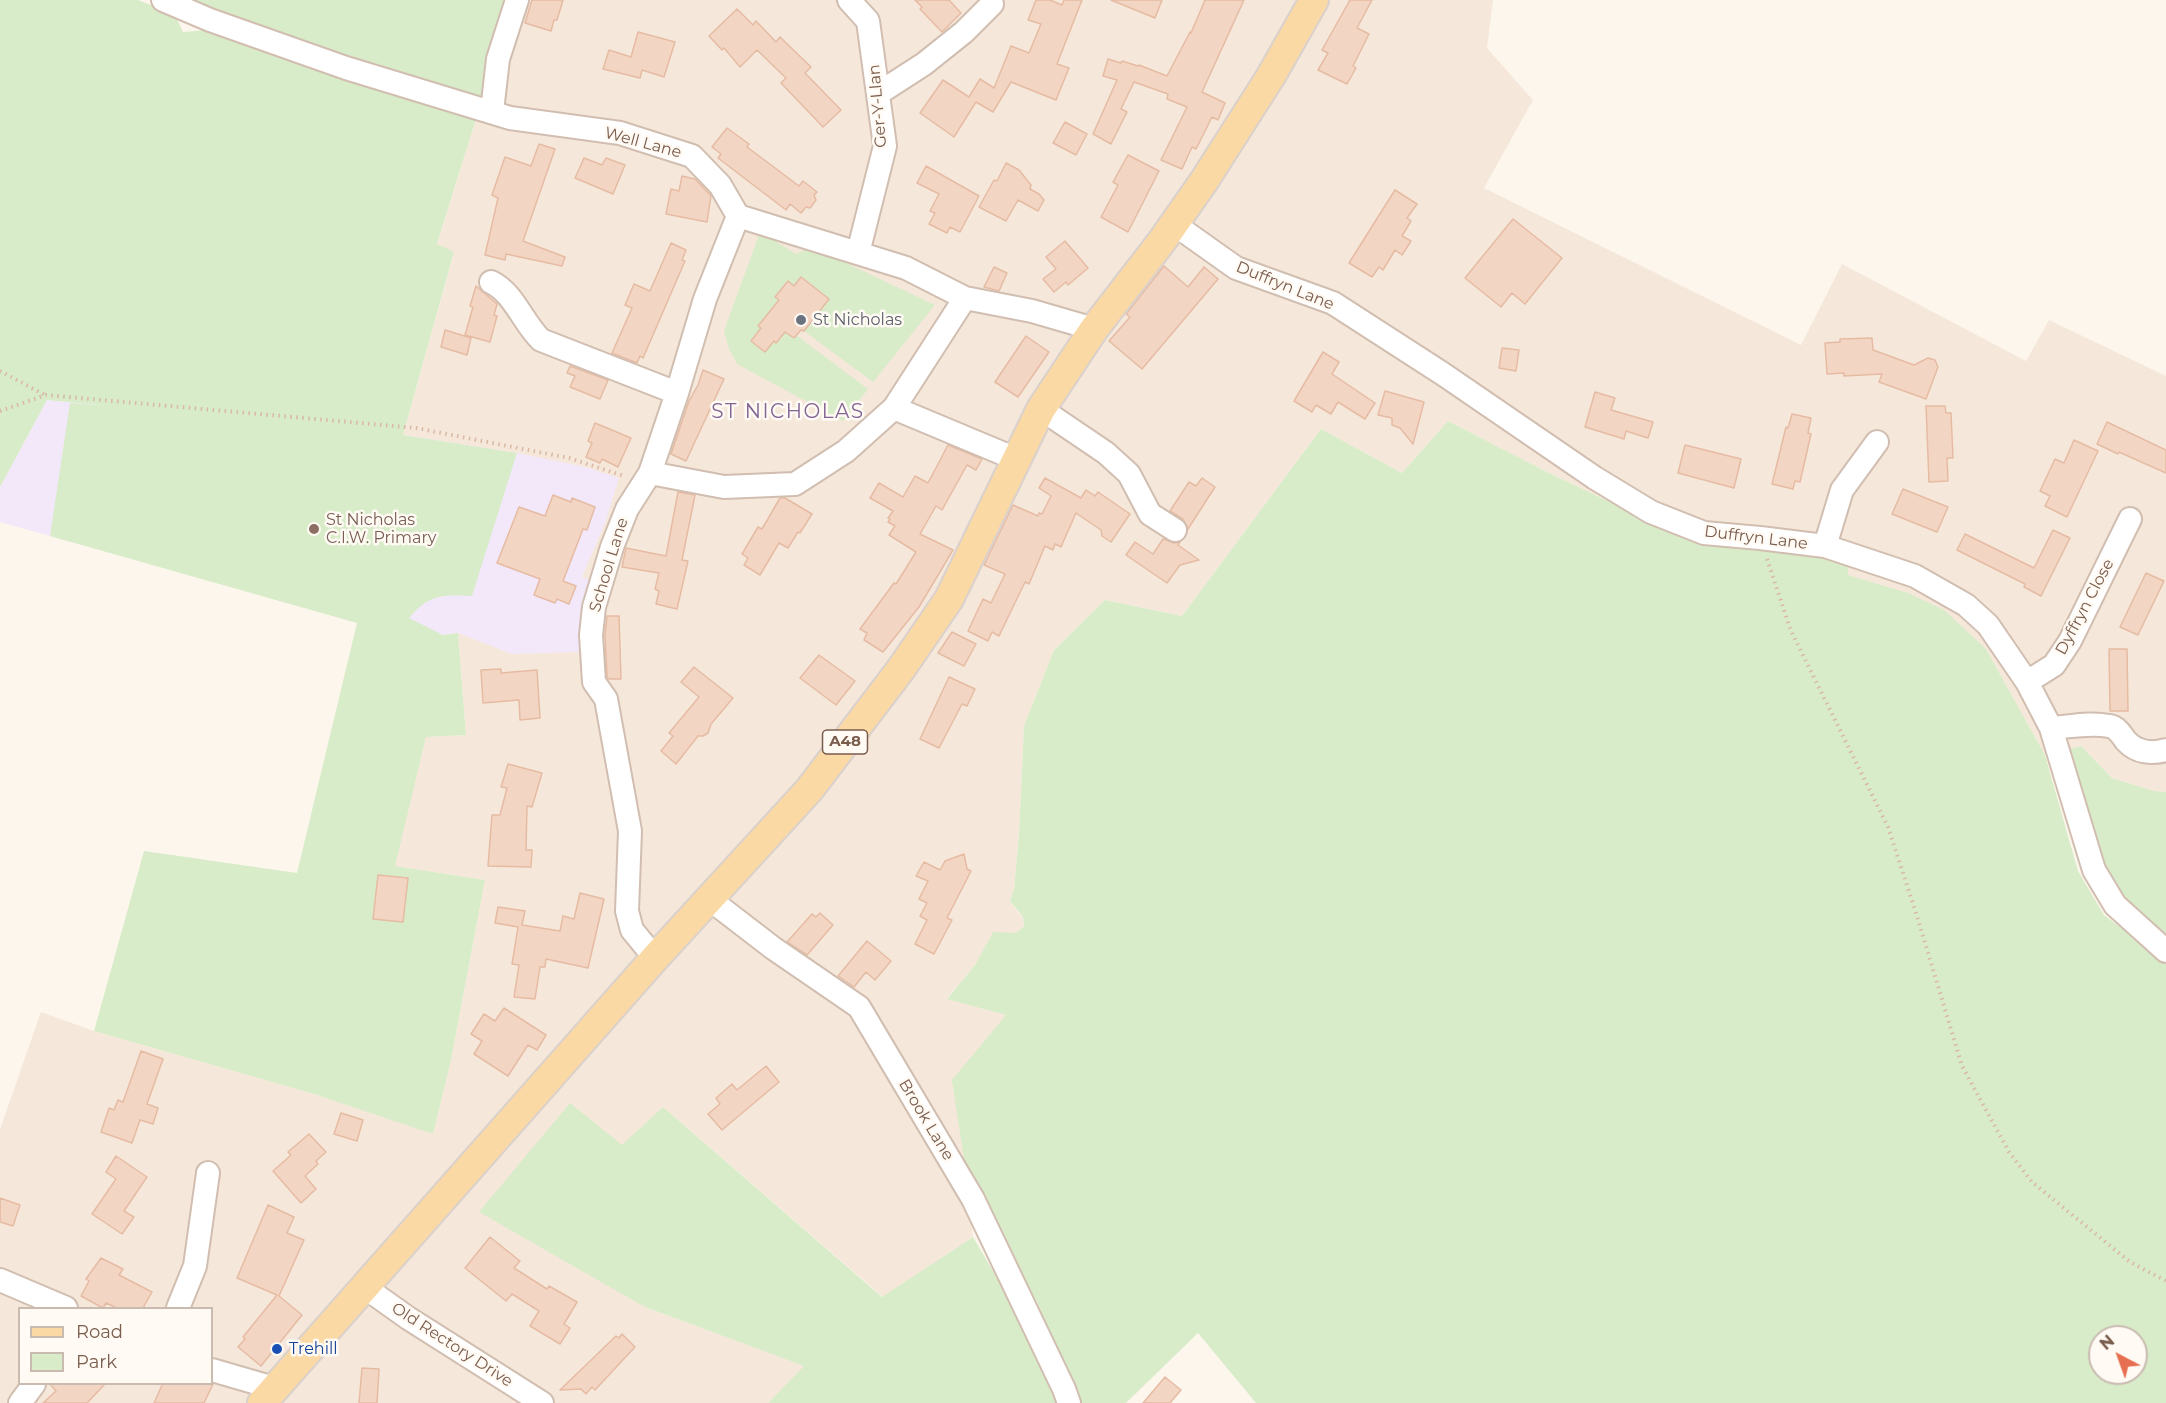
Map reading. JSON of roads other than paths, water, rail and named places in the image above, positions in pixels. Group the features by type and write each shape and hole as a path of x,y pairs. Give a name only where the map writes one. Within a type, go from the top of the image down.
{"main road":[{"name":"A48","path":"268,1396 708,898 808,790 901,669 949,599 1041,409 1094,329 1174,224 1232,140 1314,0"}],"street":[{"name":"Well Lane","path":"164,0 210,20 346,68 510,118 620,133 692,156 720,185 738,216"},
{"path":"492,111 498,59 517,0"},
{"name":"Ger-Y-Llan","path":"849,0 868,21 885,146 858,253"},
{"path":"879,93 924,64 964,32 992,4"},
{"path":"738,216 906,268 965,298 1032,311 1094,329"},
{"name":"School Lane","path":"655,958 632,930 627,911 630,831 606,699 594,682 591,634 594,607 612,547 627,509 647,478 677,393 705,299 738,216"},
{"name":"Duffryn Lane","path":"1174,224 1236,268 1333,303 1443,374 1595,478 1651,512 1704,533 1825,546 1915,576 1966,605 1988,625 2027,682 2051,728 2094,870 2115,905 2166,951"},
{"path":"491,282 500,286 531,330 541,340 677,393"},
{"path":"647,478 724,487 795,484 846,451 894,408 965,298"},
{"path":"894,408 1016,459"},
{"path":"1041,409 1106,453 1129,474 1150,514 1175,530"},
{"path":"1825,546 1842,490 1877,442"},
{"name":"Dyffryn Close","path":"2027,682 2054,665 2070,641 2130,519"},
{"path":"2051,728 2111,726 2121,733 2128,743 2141,751 2154,753 2166,750"},
{"name":"Brook Lane","path":"708,898 773,948 859,1007 973,1199 1069,1403"},
{"path":"178,1307 195,1266 208,1173"},
{"path":"0,1280 64,1307"},
{"name":"Old Rectory Drive","path":"363,1286 414,1322 542,1403"},
{"path":"213,1370 268,1396"},
{"path":"20,1403 33,1385"}],"place":[{"name":"St Nicholas","path":"801,320"},
{"name":"St Nicholas C.I.W. Primary","path":"314,529"},
{"name":"Trehill","path":"277,1349"}],"district":[{"name":"ST NICHOLAS","path":"788,412"}]}
